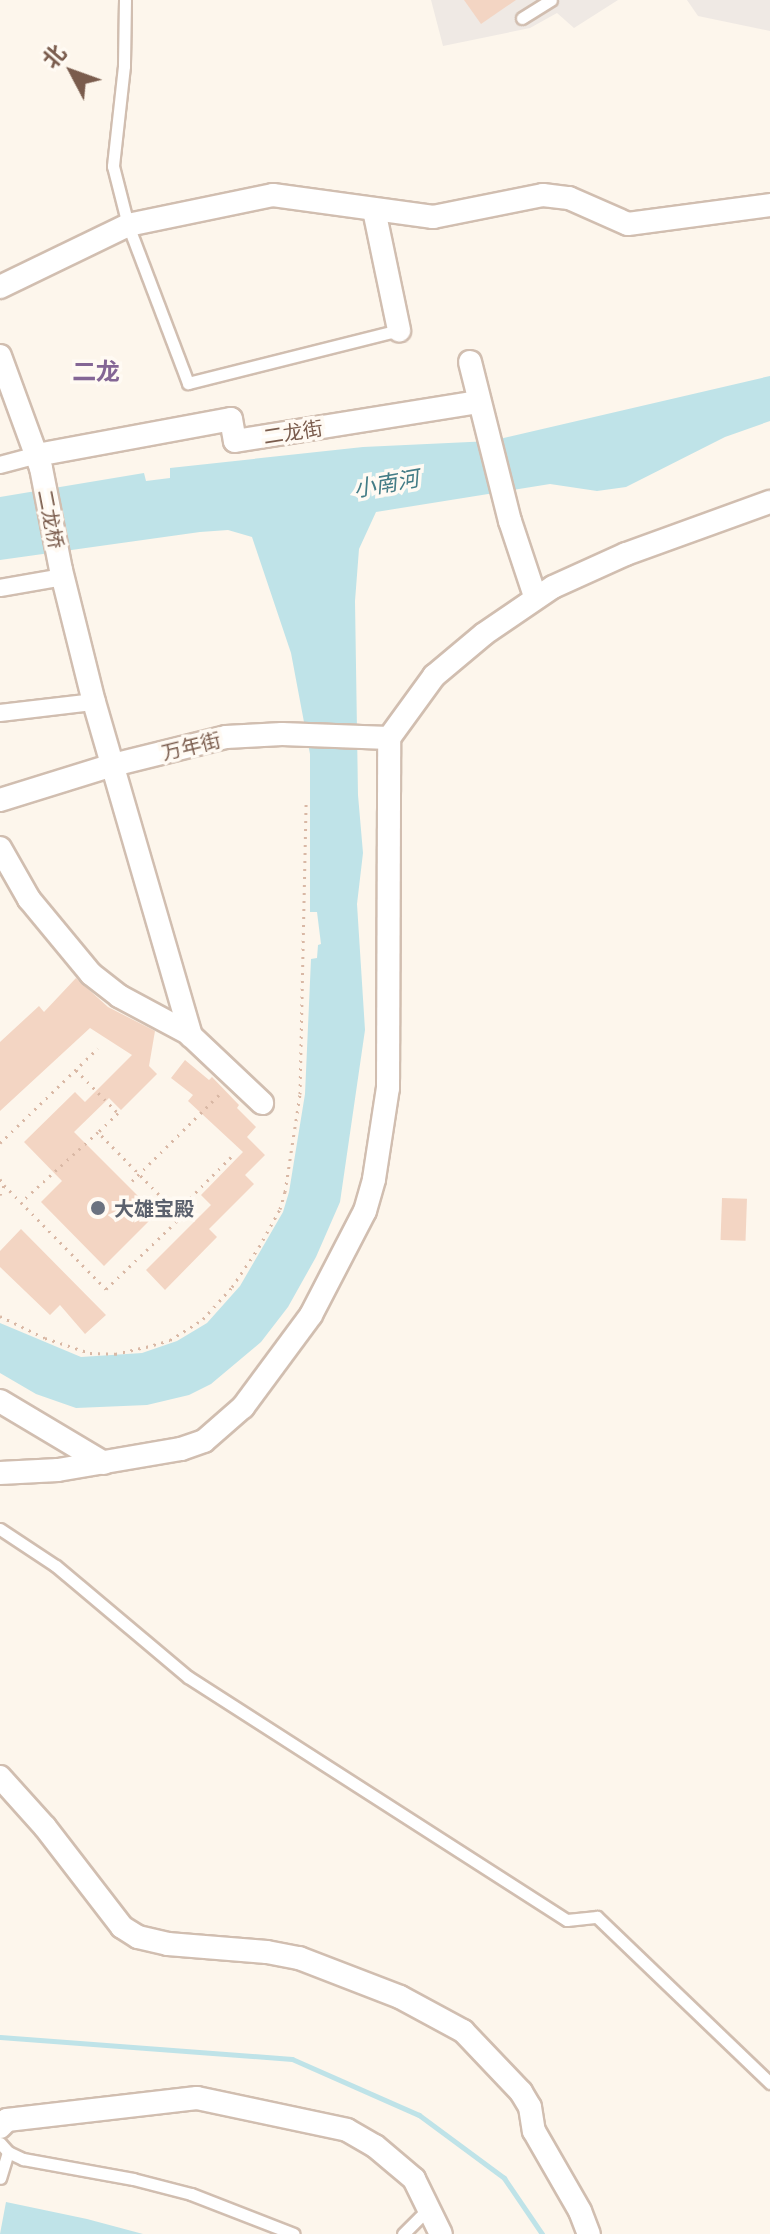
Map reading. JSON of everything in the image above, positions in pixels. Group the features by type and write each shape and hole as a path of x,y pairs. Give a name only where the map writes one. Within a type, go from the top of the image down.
{"street":[{"path":"0,287 128,225 273,195 433,217 543,195 569,198 628,224 770,205"},
{"path":"374,210 399,330"},
{"name":"二龙桥","path":"0,356 39,461 62,574 94,702 191,1036"},
{"path":"470,362 510,521 535,596"},
{"name":"二龙街","path":"39,461 231,419 235,441 479,402"},
{"path":"0,465 39,461"},
{"path":"0,1473 58,1470 191,1447 217,1431 243,1407 311,1315 365,1211 388,1088 389,738 434,676 535,596 626,554 770,502"},
{"path":"0,588 62,574"},
{"path":"0,713 94,702"},
{"name":"万年街","path":"0,800 113,765 226,737 282,734 389,738"},
{"path":"0,848 29,899 91,974 119,996 191,1036 262,1103"},
{"path":"0,1401 104,1463"},
{"path":"0,1777 45,1827 122,1927 138,1937 168,1944 299,1958 400,1997 463,2031 521,2092 530,2107 534,2131 580,2211 589,2234"},
{"path":"0,2127 7,2120 149,2106 180,2098 212,2101 347,2130 375,2146 414,2179 441,2234"}],"lane":[{"path":"125,0 124,66 113,166 128,225 188,383 399,330"},
{"path":"522,18 551,0"},
{"path":"0,1529 56,1566 188,1677 567,1920 597,1917 770,2083"},
{"path":"0,2178 4,2148 23,2159 133,2179 191,2194 294,2234"},
{"path":"403,2234 427,2210"}],"path":[{"path":"0,1316 79,1351 115,1354 146,1347 170,1340 203,1319 232,1287 259,1247 285,1192 300,1094 306,800"},
{"path":"0,1143 98,1048"},
{"path":"21,1202 118,1113 76,1070"},
{"path":"132,1181 236,1078"},
{"path":"98,1132 181,1217"},
{"path":"0,1179 106,1289 181,1217 190,1198 233,1155"},
{"path":"0,1195 4,1185"}],"shaded area":[{"path":"431,0 618,0 574,28 557,13 530,28 443,46"},
{"path":"687,0 770,0 770,31 698,16"}],"water":[{"name":"小南河","path":"770,376 770,421 725,437 626,487 597,491 550,484 376,512 359,549 355,601 358,795 363,853 357,904 365,1030 340,1202 316,1257 288,1307 261,1342 211,1384 189,1395 147,1405 76,1408 36,1394 0,1373 0,1323 81,1357 142,1353 177,1341 207,1323 240,1286 283,1212 289,1192 305,1094 311,959 317,958 318,945 321,944 317,912 310,912 310,754 291,653 252,537 228,530 200,532 0,560 0,497 144,473 146,481 170,478 170,468 363,447 491,441"},
{"path":"6,2202 87,2219 143,2234 0,2234"}],"building":[{"path":"464,0 516,0 481,24"},
{"path":"76,978 108,1007 155,1031 149,1066 157,1074 121,1110 109,1098 74,1132 156,1214 104,1266 41,1202 62,1181 24,1142 75,1092 85,1102 132,1055 90,1028 0,1111 0,1042 39,1006 44,1012"},
{"path":"185,1060 209,1080 212,1077 239,1105 237,1108 256,1127 247,1137 265,1155 245,1175 254,1184 209,1229 217,1237 165,1290 146,1270 211,1205 201,1195 243,1152 188,1101 193,1095 171,1078"},
{"path":"722,1198 747,1199 746,1241 721,1240"},
{"path":"21,1229 106,1315 85,1334 60,1305 50,1315 0,1267 0,1251"}],"waterway":[{"path":"0,2037 292,2059 419,2115 504,2178 542,2234"}],"place":[{"name":"大雄宝殿","path":"98,1208"}],"district":[{"name":"二龙","path":"96,372"}]}
